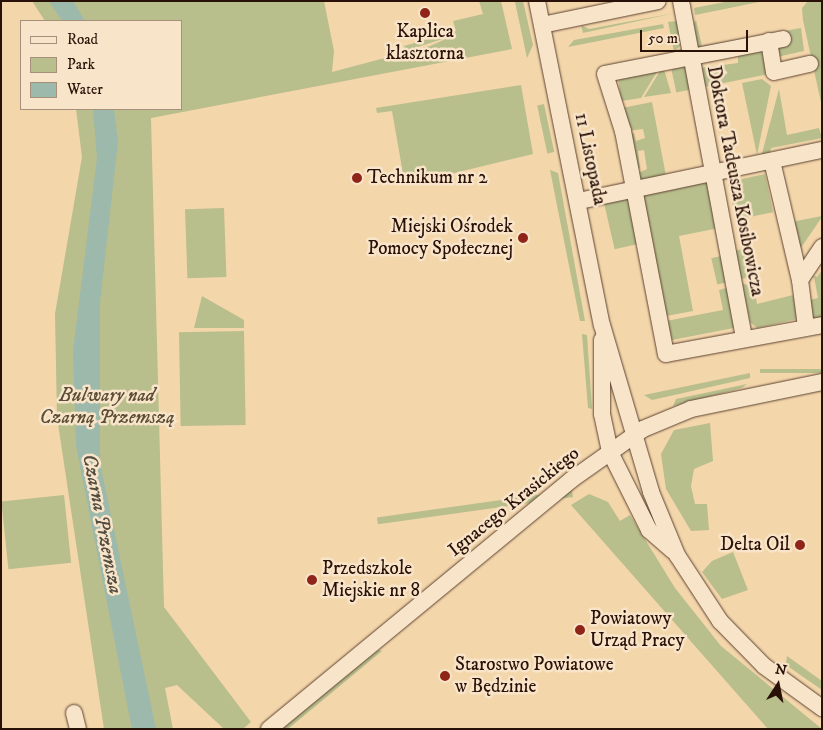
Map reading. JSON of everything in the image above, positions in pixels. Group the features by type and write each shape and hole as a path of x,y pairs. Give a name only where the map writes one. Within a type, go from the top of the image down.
{"street":[{"name":"11 Listopada","path":"537,1 579,201 602,325 651,492 677,554 733,636 782,681 822,708"},
{"path":"542,25 658,1"},
{"name":"Doktora Tadeusza Kosibowicza","path":"681,1 744,338"},
{"path":"772,161 800,280 814,326 666,354 635,190 605,74 776,40 774,72 810,64"},
{"path":"579,201 822,150"},
{"path":"800,280 822,247"},
{"name":"11 Listopada","path":"602,325 602,414 610,452 649,530 677,554"},
{"name":"Ignacego Krasickiego","path":"269,729 610,452 635,435 691,409 822,382"}],"green space":[{"name":"Bulwary nad Czarną Przemszą","path":"32,1 324,1 334,51 332,72 430,46 455,35 405,51 404,46 456,31 453,21 483,14 479,1 501,1 512,49 151,118 164,607 251,722 243,729 224,729 177,685 165,688 173,729 104,729 57,417 55,314 82,157 76,110 182,110 182,20 44,20"},
{"path":"523,1 533,45 527,58 515,2"},
{"path":"730,1 764,1 695,15 694,8"},
{"path":"808,1 822,1 822,107 803,20 802,8"},
{"path":"675,13 583,33 581,25 589,29"},
{"path":"696,20 702,46 801,28 804,51 777,57 776,47 699,52 692,26"},
{"path":"677,21 682,44 674,52 668,22"},
{"path":"663,24 664,28 568,47 574,40"},
{"path":"765,49 769,74 704,87 700,68 738,63 738,53"},
{"path":"663,66 671,93 644,97"},
{"path":"686,66 691,89 676,93 671,69"},
{"path":"660,67 641,98 621,101 618,77"},
{"path":"762,79 771,86 757,155 742,83"},
{"path":"521,85 533,154 405,185 392,111 377,113 376,108"},
{"path":"779,89 787,135 819,128 822,138 771,148 769,159 760,161"},
{"path":"652,102 666,176 637,182 636,174 647,169 644,150 638,151 640,168 634,170 628,134 634,133 636,141 645,138 643,129 627,131 622,108"},
{"path":"544,104 554,152 547,153 537,105"},
{"path":"550,170 558,173 585,321 580,321"},
{"path":"765,174 773,212 736,220 728,182"},
{"path":"708,179 719,228 679,236 693,311 666,316 641,193"},
{"path":"628,196 639,244 615,249 604,202"},
{"path":"224,208 226,277 187,278 185,209"},
{"path":"822,217 796,255 791,222"},
{"path":"744,249 749,278 739,279 734,251"},
{"path":"721,256 727,282 717,285 711,258"},
{"path":"822,270 822,317 809,320 806,301 818,298 814,277 806,279 806,273 817,277"},
{"path":"741,283 754,287 757,304 793,295 797,319 757,328 750,322"},
{"path":"730,287 739,327 672,340 666,321 723,310 719,290"},
{"path":"202,296 244,320 244,328 194,328"},
{"path":"244,331 246,425 181,426 179,332"},
{"path":"582,334 587,335 592,409 588,408"},
{"path":"760,369 822,369 822,373 760,373"},
{"path":"750,373 750,378 652,400 644,395"},
{"path":"747,384 742,388 673,406 676,399"},
{"path":"710,423 713,461 694,469 691,486 695,504 707,504 709,530 691,531 666,489 661,454 674,430"},
{"path":"572,490 573,497 378,524 377,517"},
{"path":"589,494 608,502 620,521 630,515 675,588 721,646 822,729 768,729 571,505"},
{"path":"64,495 71,563 8,569 1,502"},
{"path":"733,552 748,590 722,599 702,572 712,561"},
{"path":"378,650 382,651 288,729 282,729"},
{"path":"787,656 822,681 822,690 786,665"}],"water":[{"path":"49,1 73,1 84,20 61,20"},
{"name":"Czarna Przemsza","path":"93,110 114,110 118,141 100,302 100,463 156,729 132,729 76,446 73,351 97,158"}],"place":[{"name":"Kaplica klasztorna","path":"425,13"},
{"name":"Technikum nr 2","path":"357,178"},
{"name":"Miejski Ośrodek Pomocy Społecznej","path":"523,238"},
{"name":"Delta Oil","path":"800,545"},
{"name":"Przedszkole Miejskie nr 8","path":"312,580"},
{"name":"Powiatowy Urząd Pracy","path":"580,630"},
{"name":"Starostwo Powiatowe w Będzinie","path":"445,676"}]}
